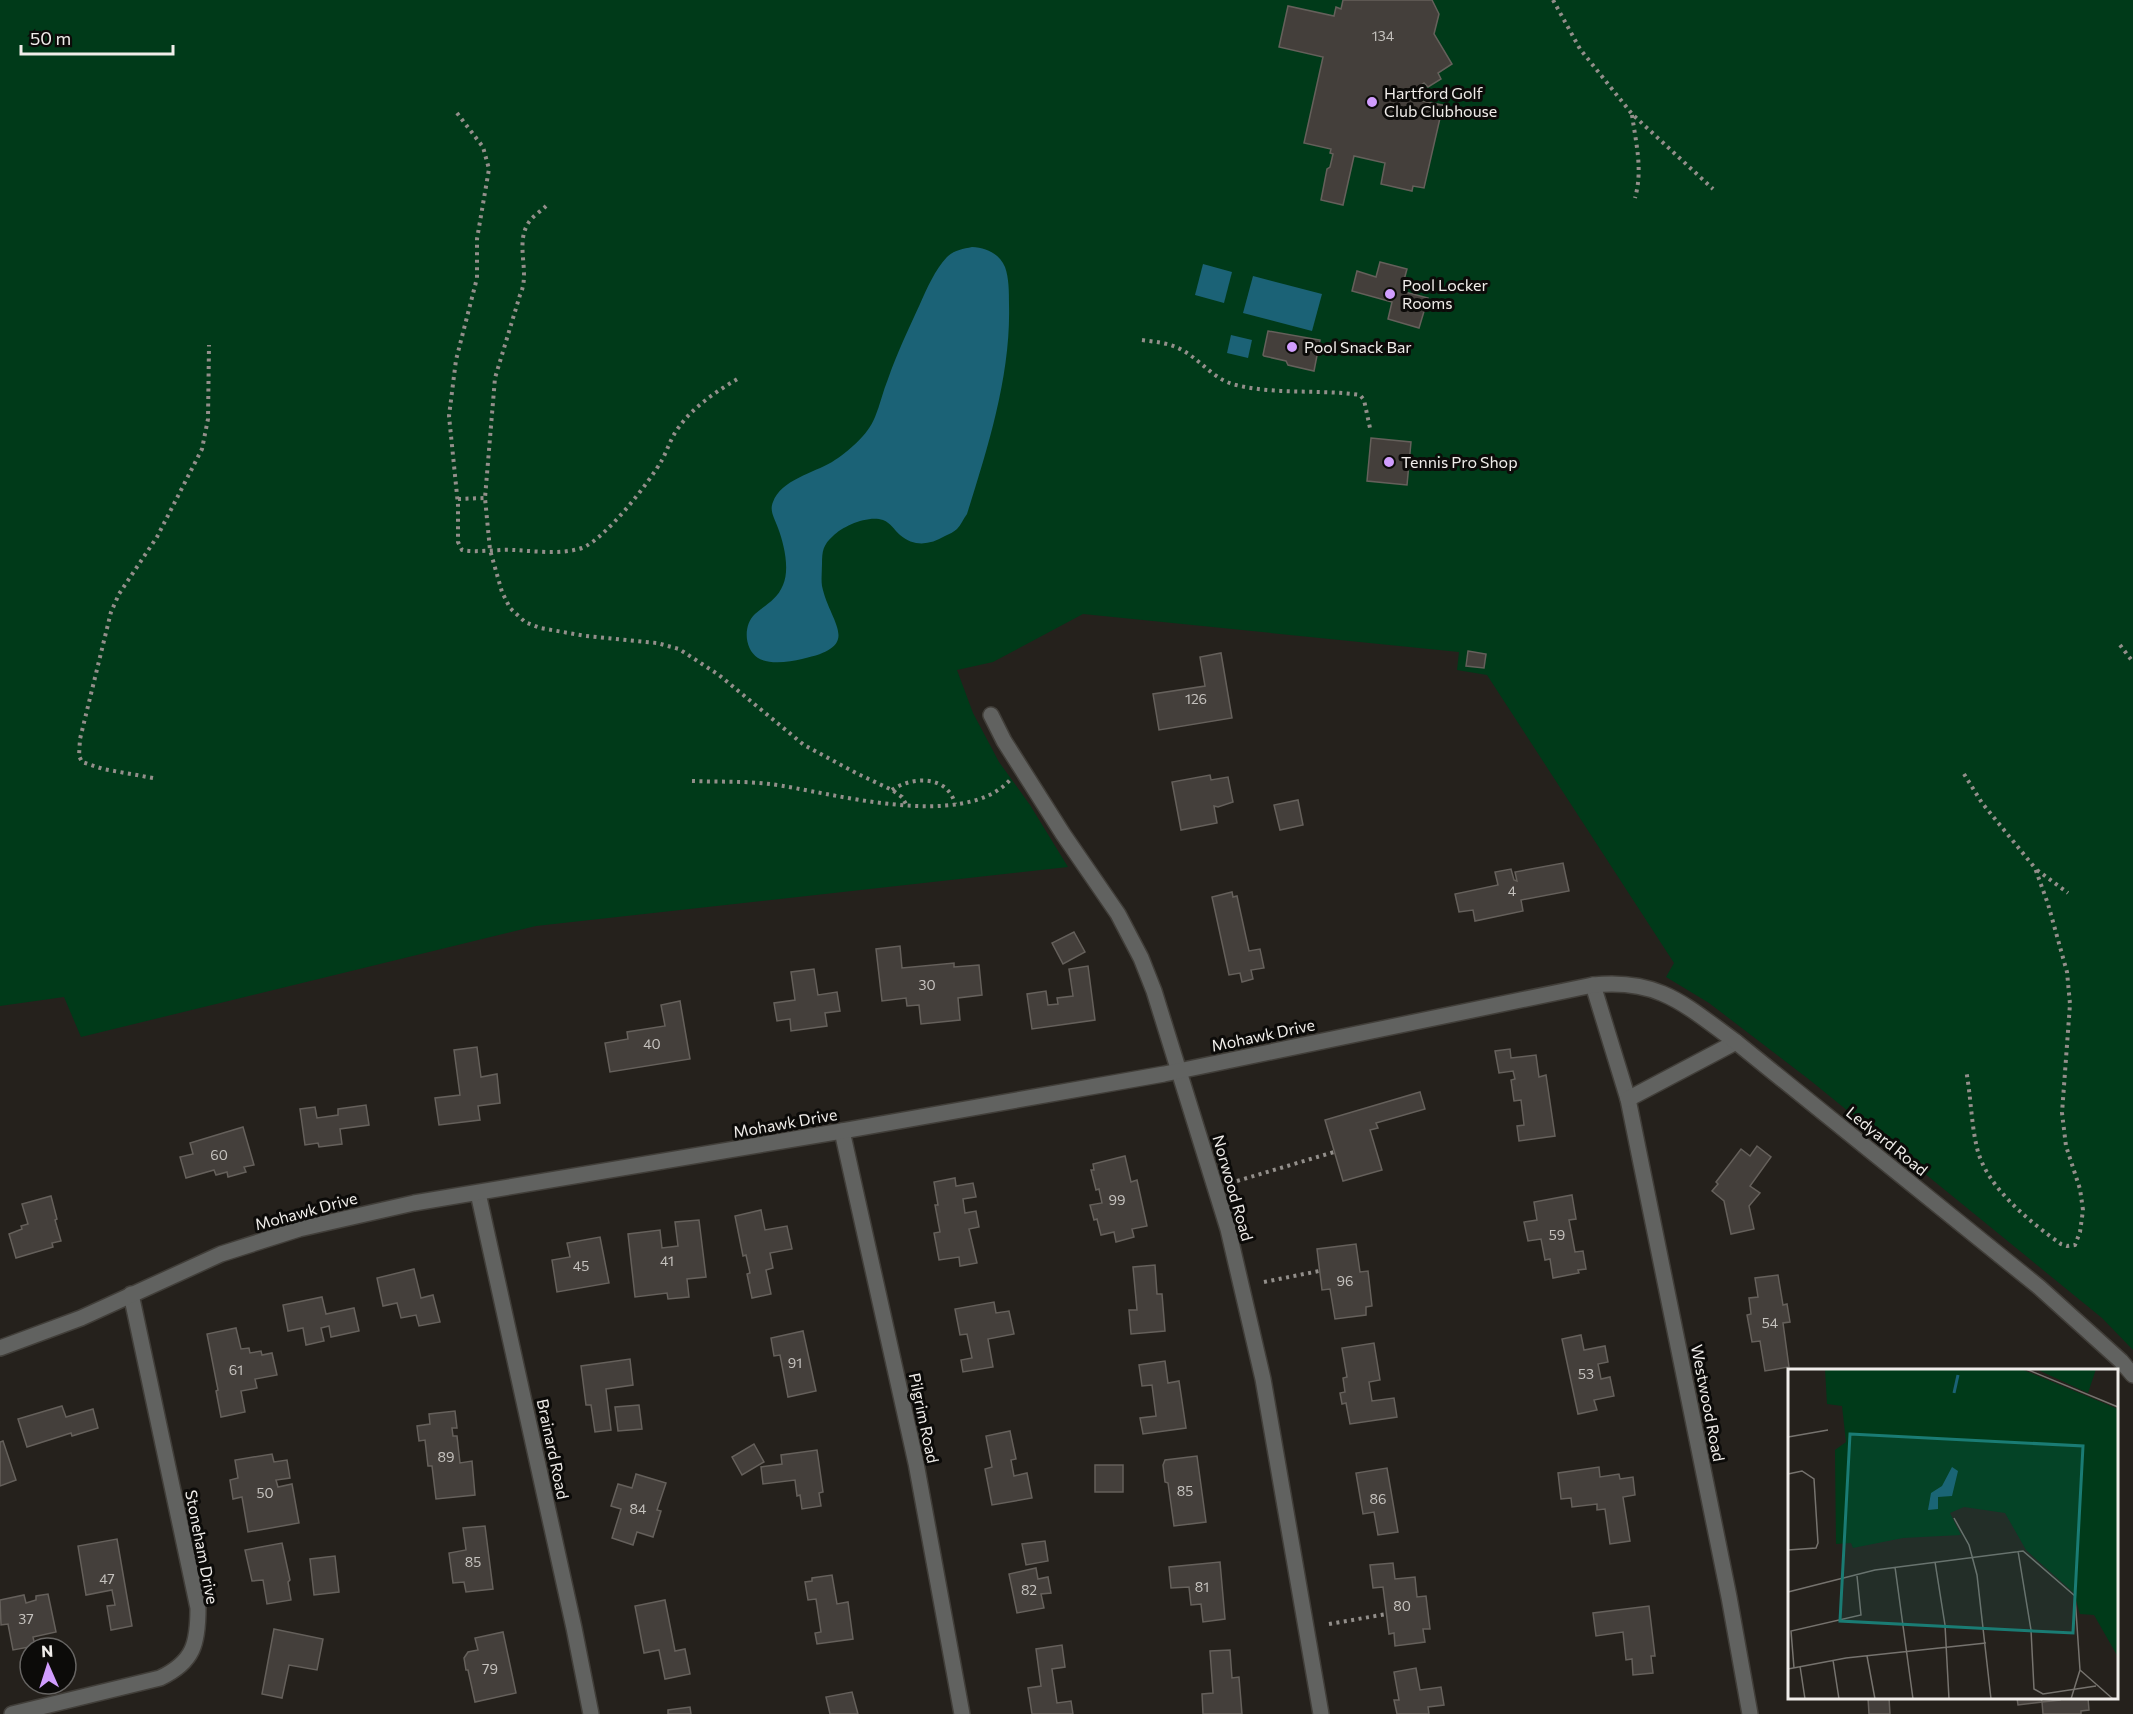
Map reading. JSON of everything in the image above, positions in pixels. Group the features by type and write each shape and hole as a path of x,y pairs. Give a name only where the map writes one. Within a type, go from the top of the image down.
{"street":[{"name":"Norwood Road","path":"991,715 1063,834 1104,891 1132,939 1154,991 1228,1229 1263,1379 1322,1714"},
{"name":"Ledyard Road","path":"1593,986 1612,983 1640,985 1669,995 1689,1007 1736,1042 2038,1287 2121,1361 2133,1375"},
{"name":"Mohawk Drive","path":"0,1348 81,1318 221,1254 299,1229 414,1203 1180,1071 1593,986"},
{"name":"Westwood Road","path":"1593,986 1628,1099 1729,1597 1750,1714"},
{"path":"1628,1099 1736,1042"},
{"name":"Pilgrim Road","path":"842,1131 916,1463 962,1714"},
{"name":"Brainard Road","path":"478,1193 572,1617 591,1714"},
{"name":"Stoneham Drive","path":"12,1714 160,1678 184,1663 192,1651 196,1638 198,1608 131,1294"}],"path":[{"path":"1553,0 1580,49 1632,114 1713,189"},
{"path":"457,113 483,147 489,169 477,239 477,278 456,360 450,397 450,429 458,500 460,547 464,550 558,552 581,548 591,543 618,517 646,484 662,460 677,429 688,416 715,393 739,378"},
{"path":"1632,114 1639,165 1639,185 1635,198"},
{"path":"546,206 530,221 524,235 525,285 495,378 485,498 490,550 506,602 525,622 546,629 586,636 657,643 679,649 719,675 804,745 892,790 902,797 908,806"},
{"path":"1142,340 1166,344 1182,350 1199,361 1215,376 1235,385 1275,391 1360,395 1364,400 1370,428"},
{"path":"153,778 103,769 82,762 79,756 80,739 111,612 119,594 157,537 202,449 208,419 209,345"},
{"path":"458,500 485,498"},
{"path":"2120,645 2133,663"},
{"path":"692,781 768,784 862,801 908,806 955,804 994,792 1006,784 1021,768"},
{"path":"1964,774 1982,803 2035,868 2068,893"},
{"path":"892,790 898,786 919,781 935,782 948,789 955,804"},
{"path":"1966,1070 1981,1162 2009,1200 2030,1222 2061,1244 2074,1245 2082,1222 2082,1201 2066,1146 2062,1113 2070,1004 2069,987 2061,951 2035,868"},
{"path":"1237,1180 1334,1152"},
{"path":"1264,1282 1319,1270"},
{"path":"1329,1624 1387,1614"}],"green space":[{"path":"0,0 2133,0 2133,1350 2102,1318 1811,1081 1709,1003 1666,977 1674,963 1487,675 1457,670 1459,652 1083,614 993,662 957,670 973,713 999,762 1030,805 1068,867 536,926 81,1037 64,997 0,1006"}],"water":[{"path":"972,247 992,252 1005,267 1009,290 1009,331 997,410 967,514 956,530 928,543 916,543 905,539 888,523 877,519 856,522 837,532 827,542 822,555 822,586 836,622 838,640 821,654 802,659 774,662 758,658 753,654 748,643 748,624 755,614 778,594 786,572 784,549 772,512 772,505 777,494 798,478 838,458 868,430 875,417 899,350 935,273 950,255"},
{"path":"1203,264 1232,272 1224,303 1195,295"},
{"path":"1253,276 1322,294 1312,331 1243,313"},
{"path":"1231,335 1252,340 1248,358 1227,353"}],"building":[{"name":"Hartford Golf Club Clubhouse","path":"1343,0 1432,0 1439,14 1434,34 1452,64 1438,73 1441,79 1428,87 1424,83 1420,86 1417,100 1443,105 1424,188 1413,186 1412,191 1381,184 1385,163 1354,156 1343,205 1321,200 1327,169 1330,167 1333,154 1330,153 1331,149 1304,143 1323,57 1279,47 1288,6 1334,16 1336,7 1341,9"},
{"name":"Pool Locker Rooms","path":"1380,262 1407,269 1401,291 1428,298 1419,328 1388,319 1392,302 1352,291 1357,271 1376,277"},
{"name":"Pool Snack Bar","path":"1268,331 1320,340 1314,371 1264,356"},
{"name":"Tennis Pro Shop","path":"1371,438 1411,442 1407,485 1367,481"},
{"path":"1468,651 1486,654 1484,668 1466,666"},
{"path":"1221,653 1232,718 1159,730 1153,694 1205,686 1200,657"},
{"path":"1210,775 1211,780 1228,777 1233,802 1218,807 1214,806 1217,823 1181,830 1172,782"},
{"path":"1298,800 1303,825 1280,830 1274,805"},
{"path":"1563,863 1569,891 1521,900 1523,911 1475,921 1473,910 1459,912 1455,894 1498,885 1495,872 1511,869 1514,880 1517,881 1515,872"},
{"path":"1232,892 1233,897 1237,896 1249,951 1260,949 1264,968 1251,970 1253,979 1242,982 1240,973 1229,975 1212,897"},
{"path":"1074,932 1085,952 1063,964 1052,943"},
{"path":"900,946 902,968 954,963 954,967 979,965 982,995 958,998 960,1020 921,1024 919,1005 907,1006 906,998 882,1001 876,949"},
{"path":"1088,966 1095,1020 1032,1029 1027,994 1046,991 1048,1005 1058,1004 1057,998 1073,996 1069,969"},
{"path":"814,969 818,995 837,992 840,1011 825,1013 827,1026 791,1031 790,1019 777,1021 774,1003 795,1000 791,972"},
{"path":"680,1001 690,1059 610,1072 605,1043 628,1039 627,1032 665,1026 661,1005"},
{"path":"477,1047 481,1077 497,1074 500,1103 478,1106 480,1120 439,1125 435,1098 460,1095 454,1050"},
{"path":"1510,1049 1511,1058 1536,1055 1539,1077 1546,1075 1555,1136 1519,1141 1517,1126 1524,1125 1521,1100 1514,1101 1511,1080 1515,1079 1513,1071 1499,1073 1495,1051"},
{"path":"1420,1092 1425,1109 1376,1123 1378,1128 1370,1130 1382,1170 1343,1181 1325,1120"},
{"path":"366,1105 369,1125 340,1129 342,1144 319,1147 318,1143 305,1145 300,1109 315,1107 317,1118 338,1115 338,1109"},
{"path":"243,1127 254,1165 244,1167 246,1172 228,1177 227,1172 216,1175 214,1170 186,1178 180,1157 193,1154 190,1143"},
{"path":"1757,1146 1771,1157 1750,1186 1760,1193 1749,1206 1754,1229 1731,1234 1724,1201 1712,1191 1718,1184 1716,1182 1741,1149 1750,1156"},
{"path":"1125,1156 1131,1182 1137,1180 1147,1226 1132,1229 1134,1237 1116,1242 1114,1232 1101,1235 1097,1219 1094,1220 1090,1205 1102,1203 1091,1170 1094,1170 1093,1164"},
{"path":"955,1178 956,1186 973,1183 976,1197 963,1199 965,1213 976,1211 979,1227 969,1229 977,1263 960,1266 959,1257 939,1260 934,1233 940,1232 934,1182"},
{"path":"1572,1195 1576,1219 1569,1220 1575,1252 1583,1251 1586,1269 1578,1270 1579,1273 1553,1278 1550,1259 1545,1260 1541,1239 1528,1241 1524,1222 1537,1220 1534,1202"},
{"path":"51,1196 61,1241 52,1243 53,1247 16,1258 9,1234 28,1224 22,1204"},
{"path":"761,1210 765,1230 787,1226 792,1249 770,1253 773,1268 766,1270 771,1294 752,1298 747,1274 750,1273 746,1255 743,1256 735,1216"},
{"path":"699,1220 706,1277 687,1279 689,1297 668,1299 667,1293 635,1297 628,1234 660,1230 662,1248 678,1246 675,1222"},
{"path":"600,1237 609,1283 557,1292 552,1260 570,1257 567,1243"},
{"path":"1356,1244 1360,1272 1368,1271 1372,1306 1366,1307 1366,1315 1335,1319 1330,1289 1322,1290 1317,1249"},
{"path":"1155,1265 1157,1294 1162,1294 1165,1331 1131,1334 1129,1310 1137,1310 1133,1267"},
{"path":"414,1269 421,1298 433,1295 440,1322 419,1326 416,1315 401,1318 397,1303 383,1306 377,1278"},
{"path":"1778,1275 1783,1305 1787,1304 1790,1322 1783,1323 1789,1367 1765,1371 1760,1341 1752,1342 1747,1315 1751,1314 1749,1298 1758,1297 1755,1278"},
{"path":"322,1297 326,1314 354,1308 359,1331 331,1337 329,1326 321,1328 324,1341 306,1345 303,1328 288,1331 283,1305"},
{"path":"994,1302 996,1313 1009,1311 1014,1334 988,1339 993,1367 963,1372 961,1360 972,1358 967,1334 960,1335 955,1309"},
{"path":"236,1328 241,1349 249,1348 250,1353 261,1351 262,1355 272,1353 277,1375 255,1379 257,1388 241,1391 245,1412 221,1417 207,1334"},
{"path":"803,1331 816,1391 788,1397 780,1355 774,1356 771,1338"},
{"path":"1581,1335 1584,1350 1605,1346 1608,1362 1598,1364 1601,1379 1610,1377 1614,1396 1594,1400 1597,1410 1578,1414 1562,1339"},
{"path":"1374,1343 1380,1380 1369,1382 1372,1401 1394,1398 1397,1417 1350,1424 1346,1403 1342,1404 1340,1393 1345,1392 1343,1378 1347,1377 1342,1348"},
{"path":"630,1359 633,1385 606,1389 611,1430 595,1432 591,1405 586,1405 581,1366"},
{"path":"1165,1361 1168,1383 1179,1381 1186,1428 1143,1434 1140,1418 1156,1416 1152,1385 1142,1386 1139,1365"},
{"path":"639,1405 642,1429 618,1431 615,1407"},
{"path":"62,1406 66,1417 93,1409 98,1428 72,1436 71,1433 27,1447 18,1419"},
{"path":"455,1411 457,1428 452,1428 453,1436 457,1436 460,1463 472,1461 475,1495 436,1499 432,1466 428,1466 425,1440 419,1441 417,1426 430,1424 429,1414"},
{"path":"1010,1431 1016,1459 1011,1460 1014,1476 1027,1473 1032,1498 992,1505 985,1469 992,1467 986,1436"},
{"path":"3,1441 16,1480 0,1486 0,1442"},
{"path":"754,1444 764,1462 742,1475 732,1457"},
{"path":"817,1450 823,1492 819,1493 821,1506 802,1509 800,1495 797,1496 795,1480 763,1484 761,1467 782,1464 781,1455"},
{"path":"272,1454 274,1462 287,1460 290,1478 276,1480 278,1487 292,1484 299,1523 248,1532 242,1497 233,1499 230,1480 238,1478 235,1460"},
{"path":"1197,1456 1206,1522 1174,1526 1163,1465 1165,1460"},
{"path":"1095,1465 1123,1465 1123,1492 1095,1492"},
{"path":"1599,1467 1600,1477 1619,1474 1620,1479 1633,1477 1635,1495 1623,1497 1630,1541 1610,1544 1605,1509 1597,1510 1597,1504 1572,1507 1571,1498 1561,1499 1558,1473"},
{"path":"1387,1468 1398,1532 1378,1535 1374,1512 1363,1514 1356,1473"},
{"path":"636,1474 666,1483 657,1510 661,1511 653,1537 637,1532 633,1545 612,1538 621,1509 611,1506 618,1484 632,1488"},
{"path":"485,1526 493,1589 466,1592 464,1582 453,1583 449,1553 466,1550 463,1528"},
{"path":"117,1539 132,1626 111,1630 107,1606 115,1605 112,1590 86,1595 78,1546"},
{"path":"1045,1541 1048,1561 1026,1565 1022,1544"},
{"path":"282,1543 290,1580 288,1582 291,1600 267,1604 263,1580 252,1581 245,1550"},
{"path":"335,1556 339,1592 314,1595 310,1559"},
{"path":"1220,1562 1225,1619 1203,1622 1201,1604 1191,1605 1189,1587 1171,1588 1169,1567"},
{"path":"1393,1563 1395,1579 1415,1577 1417,1597 1426,1596 1430,1629 1423,1629 1425,1642 1395,1646 1394,1633 1389,1634 1383,1587 1373,1588 1370,1565"},
{"path":"1036,1568 1038,1579 1048,1577 1051,1593 1041,1594 1044,1608 1017,1613 1009,1574"},
{"path":"832,1575 837,1604 848,1602 853,1639 817,1644 815,1633 821,1632 816,1599 808,1600 805,1582 812,1581 812,1578"},
{"path":"48,1594 56,1632 38,1636 18,1636 18,1649 13,1650 8,1624 1,1625 0,1600 24,1595 26,1603 36,1600 36,1596"},
{"path":"665,1600 675,1651 685,1649 690,1674 665,1679 659,1650 644,1653 635,1606"},
{"path":"1649,1606 1655,1656 1651,1656 1653,1673 1633,1675 1632,1659 1626,1660 1623,1632 1596,1636 1593,1613"},
{"path":"274,1629 323,1639 317,1670 289,1665 282,1698 262,1694"},
{"path":"503,1632 516,1693 475,1702 464,1658 468,1652 478,1650 475,1638"},
{"path":"1062,1645 1065,1667 1052,1669 1057,1703 1071,1701 1073,1714 1032,1714 1028,1688 1041,1686 1036,1649"},
{"path":"1230,1650 1232,1678 1239,1677 1242,1714 1203,1714 1202,1694 1213,1693 1210,1651"},
{"path":"1416,1668 1420,1690 1441,1687 1444,1705 1428,1707 1429,1714 1397,1714 1394,1700 1399,1700 1394,1672"},
{"path":"852,1692 858,1714 830,1714 826,1697"},
{"path":"1868,1699 1889,1699 1890,1714 1869,1714"},
{"path":"2017,1699 2041,1699 2042,1702 2018,1705"},
{"path":"2088,1699 2089,1710 2081,1711 2081,1714 2043,1714 2042,1702"},
{"path":"690,1707 691,1714 668,1714 668,1710"}],"place":[{"name":"Hartford Golf Club Clubhouse","path":"1372,102"},
{"name":"Pool Locker Rooms","path":"1390,294"},
{"name":"Pool Snack Bar","path":"1292,347"},
{"name":"Tennis Pro Shop","path":"1389,462"}]}
